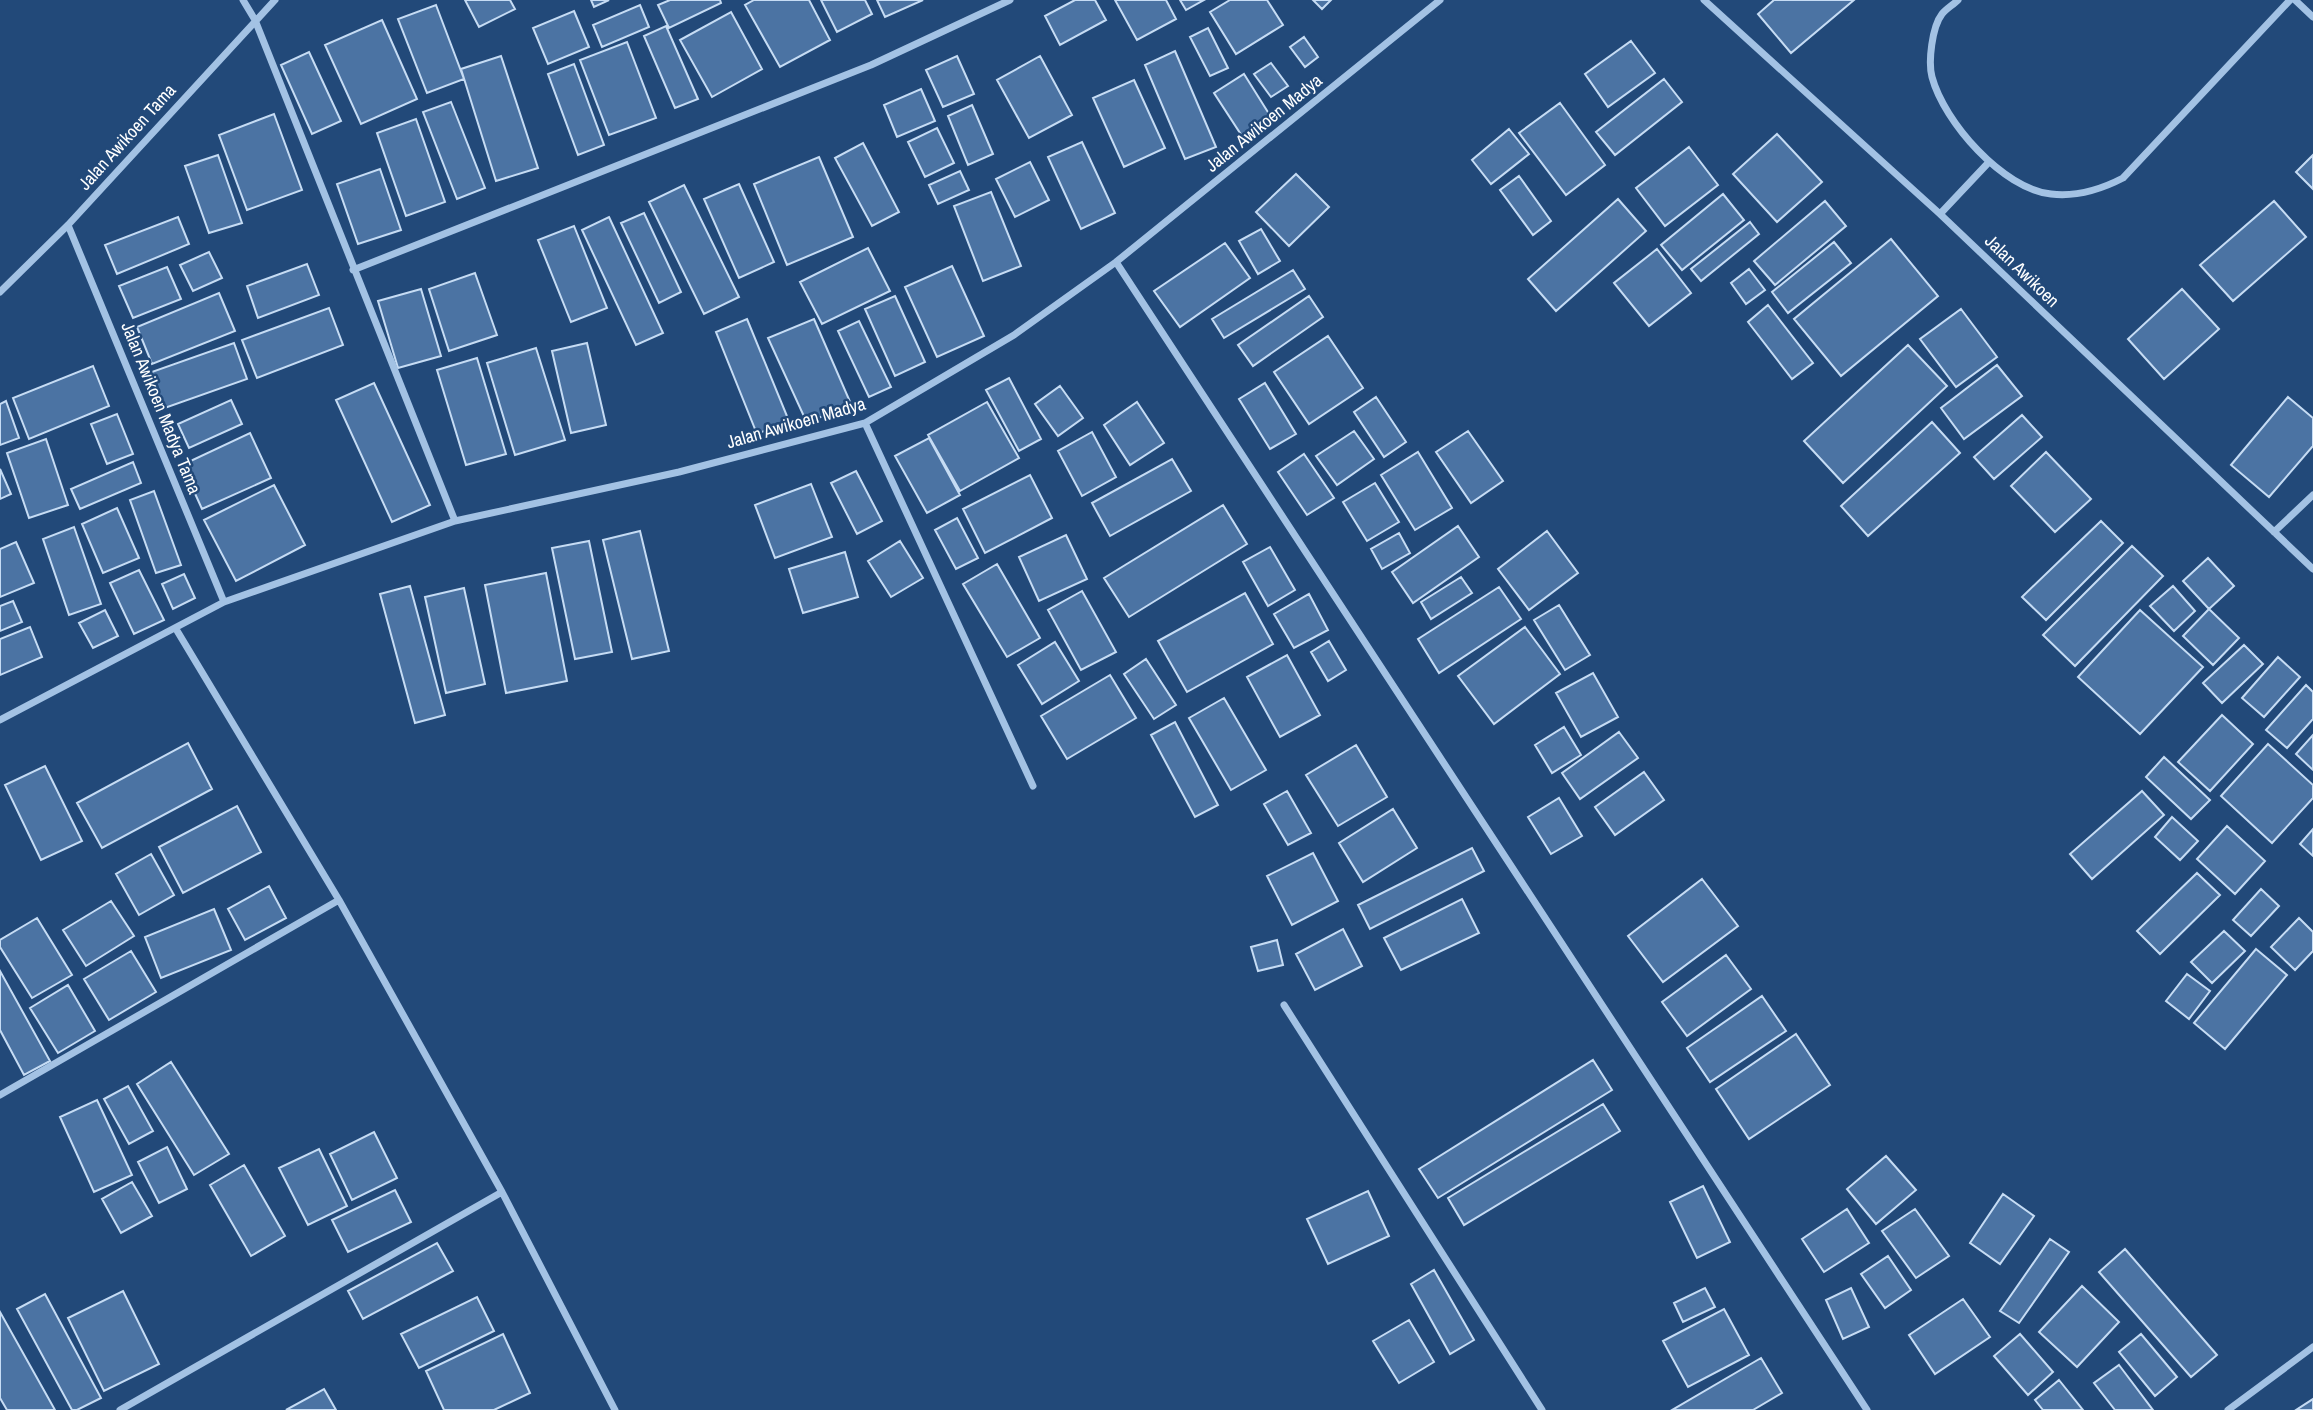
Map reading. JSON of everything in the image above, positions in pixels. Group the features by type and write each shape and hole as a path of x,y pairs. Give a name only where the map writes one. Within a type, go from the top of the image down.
{"street":[{"path":"243,0 255,20 455,521"},
{"name":"Jalan Awikoen Tama","path":"0,292 68,225 275,0"},
{"path":"353,270 871,65 1010,0"},
{"name":"Jalan Awikoen Madya","path":"0,720 224,602 455,521 679,472 865,423 1014,335 1116,262 1440,0"},
{"name":"Jalan Awikoen","path":"1704,0 1940,214 2313,569"},
{"path":"1958,0 1941,15 1932,38 1932,76 1948,113 1989,162 2022,186 2048,194 2075,195 2102,189 2123,178 2293,0 2313,17"},
{"path":"1940,214 1989,162"},
{"name":"Jalan Awikoen Madya Tama","path":"68,225 224,602"},
{"path":"1116,262 1867,1410"},
{"path":"865,423 1033,786"},
{"path":"2274,532 2313,495"},
{"path":"176,629 339,900 502,1192 615,1410"},
{"path":"0,1095 339,900"},
{"path":"1284,1005 1542,1410"},
{"path":"120,1410 502,1192"},
{"path":"2228,1410 2313,1347"}],"building":[{"path":"465,0 510,0 515,9 479,27"},
{"path":"591,0 609,0 594,7"},
{"path":"670,0 720,0 721,3 669,28 658,5"},
{"path":"754,0 809,0 830,40 780,67 745,5"},
{"path":"821,0 865,0 872,14 837,32"},
{"path":"877,0 923,0 885,17"},
{"path":"1075,0 1095,0 1106,20 1060,45 1045,16"},
{"path":"1115,0 1166,0 1176,19 1137,40"},
{"path":"1180,0 1204,0 1186,10"},
{"path":"1230,0 1267,0 1283,25 1236,54 1210,12"},
{"path":"1313,0 1331,0 1322,9"},
{"path":"1774,0 1854,0 1791,53 1758,14"},
{"path":"436,5 464,79 427,93 398,19"},
{"path":"640,5 649,27 602,47 593,25"},
{"path":"574,11 589,47 548,64 533,28"},
{"path":"731,12 762,69 712,97 680,40"},
{"path":"382,20 417,99 361,124 325,45"},
{"path":"666,26 698,99 675,108 644,36"},
{"path":"1208,28 1228,68 1210,76 1190,37"},
{"path":"1304,37 1318,57 1305,67 1290,47"},
{"path":"1631,41 1655,73 1608,107 1585,74"},
{"path":"627,42 656,118 609,135 580,60"},
{"path":"1175,51 1216,147 1185,159 1145,65"},
{"path":"309,52 341,121 312,134 281,65"},
{"path":"501,56 538,168 496,181 461,69"},
{"path":"957,56 974,94 943,107 926,70"},
{"path":"1040,56 1072,115 1029,138 997,80"},
{"path":"1271,63 1288,86 1271,97 1254,74"},
{"path":"574,64 604,145 578,155 548,74"},
{"path":"1244,74 1271,117 1242,136 1214,93"},
{"path":"1664,79 1682,102 1615,155 1596,132"},
{"path":"1134,80 1165,148 1124,167 1093,98"},
{"path":"921,89 935,121 897,137 884,105"},
{"path":"451,102 485,188 457,199 423,112"},
{"path":"1560,103 1605,165 1566,195 1519,133"},
{"path":"972,105 993,154 968,165 948,116"},
{"path":"274,114 302,190 247,210 219,135"},
{"path":"416,119 445,202 406,216 377,133"},
{"path":"937,128 954,163 925,177 908,142"},
{"path":"1509,129 1529,154 1491,184 1472,160"},
{"path":"1777,134 1822,182 1777,222 1733,174"},
{"path":"1082,142 1115,213 1081,229 1048,157"},
{"path":"863,143 899,212 872,226 835,158"},
{"path":"1689,147 1718,185 1665,226 1636,188"},
{"path":"218,155 242,223 209,233 185,166"},
{"path":"2313,155 2313,189 2296,172"},
{"path":"819,157 853,237 787,265 754,184"},
{"path":"1030,162 1049,200 1015,217 996,179"},
{"path":"380,169 401,230 358,244 337,184"},
{"path":"960,171 969,190 938,204 929,185"},
{"path":"1296,174 1329,207 1289,246 1256,212"},
{"path":"1519,176 1551,221 1533,235 1500,190"},
{"path":"739,184 774,262 739,278 704,199"},
{"path":"684,185 739,297 704,314 649,202"},
{"path":"991,192 1021,266 983,281 954,206"},
{"path":"1723,194 1744,220 1682,270 1661,245"},
{"path":"1618,199 1646,231 1556,311 1528,279"},
{"path":"1825,201 1846,226 1775,285 1754,261"},
{"path":"2274,201 2306,237 2233,301 2200,265"},
{"path":"644,213 681,292 659,303 621,223"},
{"path":"178,217 189,244 117,274 105,245"},
{"path":"609,217 663,333 636,345 582,230"},
{"path":"1750,222 1759,234 1701,281 1691,269"},
{"path":"574,226 607,308 571,322 538,240"},
{"path":"1261,229 1280,261 1258,274 1239,241"},
{"path":"1891,239 1938,296 1841,376 1794,319"},
{"path":"1834,242 1851,263 1788,313 1772,292"},
{"path":"1225,243 1250,278 1180,327 1154,291"},
{"path":"868,248 890,291 822,324 800,282"},
{"path":"1657,249 1691,293 1649,326 1614,283"},
{"path":"209,252 222,278 193,291 180,265"},
{"path":"307,264 319,295 258,318 247,286"},
{"path":"952,266 984,336 937,357 905,287"},
{"path":"167,267 181,299 133,318 119,286"},
{"path":"1749,269 1765,290 1746,304 1731,283"},
{"path":"1293,270 1305,289 1224,338 1212,319"},
{"path":"475,273 497,335 449,351 429,289"},
{"path":"421,289 441,356 398,368 378,301"},
{"path":"2182,289 2219,329 2164,379 2128,339"},
{"path":"219,293 235,331 152,364 137,327"},
{"path":"895,296 925,362 895,376 865,309"},
{"path":"1309,296 1323,317 1253,366 1238,345"},
{"path":"1768,305 1813,363 1792,379 1748,322"},
{"path":"329,308 343,345 257,378 242,340"},
{"path":"1961,309 1997,357 1956,387 1920,339"},
{"path":"747,319 789,421 757,434 716,332"},
{"path":"814,319 851,404 807,423 768,338"},
{"path":"859,321 891,387 869,397 838,331"},
{"path":"1328,336 1363,388 1309,424 1274,372"},
{"path":"234,343 247,379 159,410 146,374"},
{"path":"587,343 606,425 571,433 552,351"},
{"path":"1908,345 1947,386 1843,483 1804,441"},
{"path":"536,348 565,440 515,455 487,363"},
{"path":"477,358 506,454 466,465 437,370"},
{"path":"1997,365 2022,396 1964,439 1941,408"},
{"path":"93,366 109,406 29,439 13,398"},
{"path":"1009,378 1041,439 1019,451 986,390"},
{"path":"374,383 430,505 392,522 336,400"},
{"path":"1265,383 1296,434 1270,449 1239,399"},
{"path":"1060,386 1083,418 1058,436 1035,404"},
{"path":"1376,397 1406,442 1384,457 1354,412"},
{"path":"2288,397 2313,418 2313,446 2269,497 2231,465"},
{"path":"231,400 242,424 189,448 178,424"},
{"path":"6,401 19,438 0,445 0,404"},
{"path":"987,402 1019,458 960,491 928,435"},
{"path":"1137,402 1164,443 1130,465 1104,425"},
{"path":"117,414 133,454 107,464 91,424"},
{"path":"2022,415 2042,437 1994,479 1974,457"},
{"path":"1932,422 1960,453 1868,536 1841,506"},
{"path":"1354,431 1374,459 1337,485 1316,456"},
{"path":"1468,431 1503,481 1471,503 1436,452"},
{"path":"1092,432 1116,477 1082,496 1058,451"},
{"path":"250,433 271,478 202,509 182,465"},
{"path":"929,438 960,495 927,513 895,456"},
{"path":"46,439 68,505 29,518 7,453"},
{"path":"1418,452 1452,508 1415,530 1381,475"},
{"path":"2046,452 2091,499 2055,532 2011,486"},
{"path":"1304,454 1334,498 1307,515 1278,472"},
{"path":"1172,459 1191,491 1110,536 1092,503"},
{"path":"133,462 141,483 80,509 71,489"},
{"path":"0,469 11,494 0,499"},
{"path":"856,471 882,521 857,534 831,483"},
{"path":"1030,475 1052,518 985,553 963,509"},
{"path":"1375,483 1399,522 1367,541 1343,502"},
{"path":"811,484 832,537 775,558 755,505"},
{"path":"274,485 305,545 236,581 204,520"},
{"path":"154,491 181,565 156,573 130,500"},
{"path":"1223,505 1247,544 1129,617 1104,578"},
{"path":"117,508 139,558 103,573 82,524"},
{"path":"957,518 978,558 956,569 935,530"},
{"path":"2101,521 2123,543 2046,620 2022,597"},
{"path":"1458,526 1479,557 1413,603 1392,572"},
{"path":"74,527 101,604 69,615 43,539"},
{"path":"640,531 669,651 632,659 603,540"},
{"path":"1547,531 1578,573 1529,610 1498,569"},
{"path":"1399,533 1410,553 1382,569 1371,549"},
{"path":"1066,535 1087,579 1039,601 1019,557"},
{"path":"589,541 612,652 575,659 552,548"},
{"path":"900,541 923,578 891,597 868,561"},
{"path":"16,542 34,583 0,597 0,549"},
{"path":"2132,546 2163,576 2075,666 2043,635"},
{"path":"1270,547 1295,590 1268,606 1243,562"},
{"path":"845,552 858,597 803,613 789,569"},
{"path":"2208,558 2234,586 2209,609 2183,581"},
{"path":"997,564 1040,638 1007,657 963,584"},
{"path":"139,570 164,620 134,634 110,583"},
{"path":"546,573 567,681 506,693 485,585"},
{"path":"184,574 195,598 173,609 162,584"},
{"path":"1461,577 1472,593 1431,619 1421,602"},
{"path":"410,586 445,715 415,723 380,594"},
{"path":"2173,586 2195,611 2174,631 2150,606"},
{"path":"1499,587 1521,619 1439,673 1418,639"},
{"path":"464,588 485,684 446,693 425,597"},
{"path":"1082,591 1116,652 1081,670 1048,610"},
{"path":"1245,593 1273,644 1187,692 1158,641"},
{"path":"1309,594 1328,630 1294,648 1274,614"},
{"path":"13,601 22,622 0,631 0,606"},
{"path":"1559,605 1590,655 1565,670 1534,620"},
{"path":"2209,609 2239,638 2213,665 2183,636"},
{"path":"105,610 118,636 93,648 79,623"},
{"path":"2140,610 2203,667 2140,734 2078,677"},
{"path":"30,627 42,657 0,675 0,639"},
{"path":"1525,627 1560,674 1494,724 1458,676"},
{"path":"1329,641 1346,670 1328,681 1311,652"},
{"path":"1055,642 1079,681 1042,704 1018,665"},
{"path":"2244,645 2263,664 2222,703 2203,683"},
{"path":"1287,655 1320,715 1280,737 1247,677"},
{"path":"2278,657 2300,677 2264,717 2242,698"},
{"path":"1146,659 1176,705 1154,719 1124,674"},
{"path":"1593,673 1618,717 1581,737 1556,693"},
{"path":"1110,675 1136,718 1067,759 1041,716"},
{"path":"2306,685 2313,692 2313,719 2287,748 2266,730"},
{"path":"1224,698 1266,770 1231,790 1189,718"},
{"path":"2222,715 2253,744 2210,791 2178,762"},
{"path":"1175,722 1218,805 1195,817 1151,735"},
{"path":"1564,727 1581,755 1552,773 1535,745"},
{"path":"1619,732 1638,758 1580,799 1562,773"},
{"path":"2313,735 2313,770 2296,754"},
{"path":"188,743 212,789 102,848 77,803"},
{"path":"2268,744 2313,785 2313,798 2272,843 2221,796"},
{"path":"1356,745 1387,797 1338,826 1306,775"},
{"path":"2164,757 2210,800 2191,819 2146,777"},
{"path":"45,766 82,841 41,860 5,785"},
{"path":"1644,772 1664,800 1615,835 1595,807"},
{"path":"1287,791 1311,833 1288,845 1264,804"},
{"path":"2142,791 2164,815 2092,879 2070,854"},
{"path":"1559,798 1582,836 1551,854 1528,817"},
{"path":"237,806 261,852 183,893 159,847"},
{"path":"1393,809 1417,848 1363,882 1339,843"},
{"path":"2172,817 2198,841 2180,860 2155,837"},
{"path":"2227,826 2265,861 2235,894 2197,859"},
{"path":"2313,829 2313,856 2300,844"},
{"path":"1472,848 1484,871 1370,929 1358,905"},
{"path":"1313,853 1338,901 1292,925 1267,876"},
{"path":"151,854 174,895 139,915 116,874"},
{"path":"2197,873 2220,895 2160,954 2137,931"},
{"path":"1702,879 1738,926 1663,982 1628,936"},
{"path":"269,886 286,918 245,940 228,909"},
{"path":"2261,889 2279,906 2251,936 2233,920"},
{"path":"1462,899 1479,933 1401,970 1384,938"},
{"path":"111,901 134,936 86,966 63,930"},
{"path":"214,909 231,950 161,978 145,937"},
{"path":"37,918 72,975 32,998 0,947 0,940"},
{"path":"2299,918 2313,932 2313,951 2295,970 2271,947"},
{"path":"1343,929 1362,966 1315,990 1296,954"},
{"path":"2224,931 2245,951 2212,983 2191,962"},
{"path":"1277,940 1283,965 1258,971 1251,947"},
{"path":"2256,949 2287,975 2225,1049 2194,1023"},
{"path":"131,951 156,992 109,1020 84,979"},
{"path":"1726,955 1751,989 1687,1036 1662,1002"},
{"path":"0,971 50,1061 24,1075 0,1030"},
{"path":"2187,974 2210,991 2189,1019 2166,1001"},
{"path":"68,985 95,1031 58,1053 30,1008"},
{"path":"1762,996 1786,1031 1710,1082 1687,1048"},
{"path":"1796,1034 1830,1085 1749,1139 1716,1089"},
{"path":"1593,1060 1612,1090 1438,1198 1419,1169"},
{"path":"171,1062 229,1154 194,1175 137,1084"},
{"path":"128,1086 153,1131 129,1144 104,1099"},
{"path":"97,1100 132,1175 94,1192 60,1117"},
{"path":"1603,1104 1620,1131 1464,1225 1448,1198"},
{"path":"374,1132 397,1178 352,1200 330,1154"},
{"path":"167,1147 187,1189 159,1203 138,1162"},
{"path":"319,1149 347,1206 308,1225 279,1168"},
{"path":"1886,1156 1916,1190 1876,1224 1847,1189"},
{"path":"244,1165 285,1236 251,1256 210,1185"},
{"path":"132,1182 152,1216 121,1233 102,1199"},
{"path":"1703,1186 1730,1242 1697,1258 1670,1202"},
{"path":"395,1190 411,1222 348,1252 332,1220"},
{"path":"1368,1191 1389,1236 1328,1264 1307,1219"},
{"path":"2003,1194 2034,1216 2000,1264 1970,1243"},
{"path":"1847,1209 1869,1243 1824,1272 1802,1239"},
{"path":"1915,1209 1949,1256 1916,1278 1882,1231"},
{"path":"2050,1239 2069,1252 2019,1323 2000,1311"},
{"path":"437,1243 453,1271 363,1319 348,1291"},
{"path":"2125,1249 2217,1355 2191,1377 2099,1272"},
{"path":"1888,1256 1911,1290 1885,1308 1861,1274"},
{"path":"1434,1270 1474,1340 1450,1354 1411,1284"},
{"path":"2082,1286 2119,1322 2077,1367 2039,1332"},
{"path":"1705,1288 1715,1307 1683,1322 1674,1303"},
{"path":"1851,1288 1869,1327 1843,1339 1826,1300"},
{"path":"123,1291 159,1364 104,1391 68,1318"},
{"path":"45,1294 101,1398 77,1410 72,1410 17,1309"},
{"path":"477,1297 494,1331 419,1368 401,1334"},
{"path":"1963,1299 1990,1337 1935,1374 1909,1335"},
{"path":"1724,1309 1749,1355 1688,1387 1663,1341"},
{"path":"0,1312 55,1410 7,1410 0,1398"},
{"path":"1409,1320 1434,1362 1399,1383 1373,1341"},
{"path":"503,1334 530,1393 494,1410 444,1410 426,1371"},
{"path":"2020,1334 2053,1372 2028,1395 1994,1356"},
{"path":"2141,1334 2177,1377 2155,1396 2119,1352"},
{"path":"1761,1358 1782,1393 1753,1410 1672,1410"},
{"path":"2119,1365 2153,1410 2115,1410 2094,1383"},
{"path":"2059,1380 2083,1410 2043,1410 2035,1400"},
{"path":"324,1389 336,1410 286,1410"},
{"path":"2313,1399 2313,1410 2296,1410"}]}
